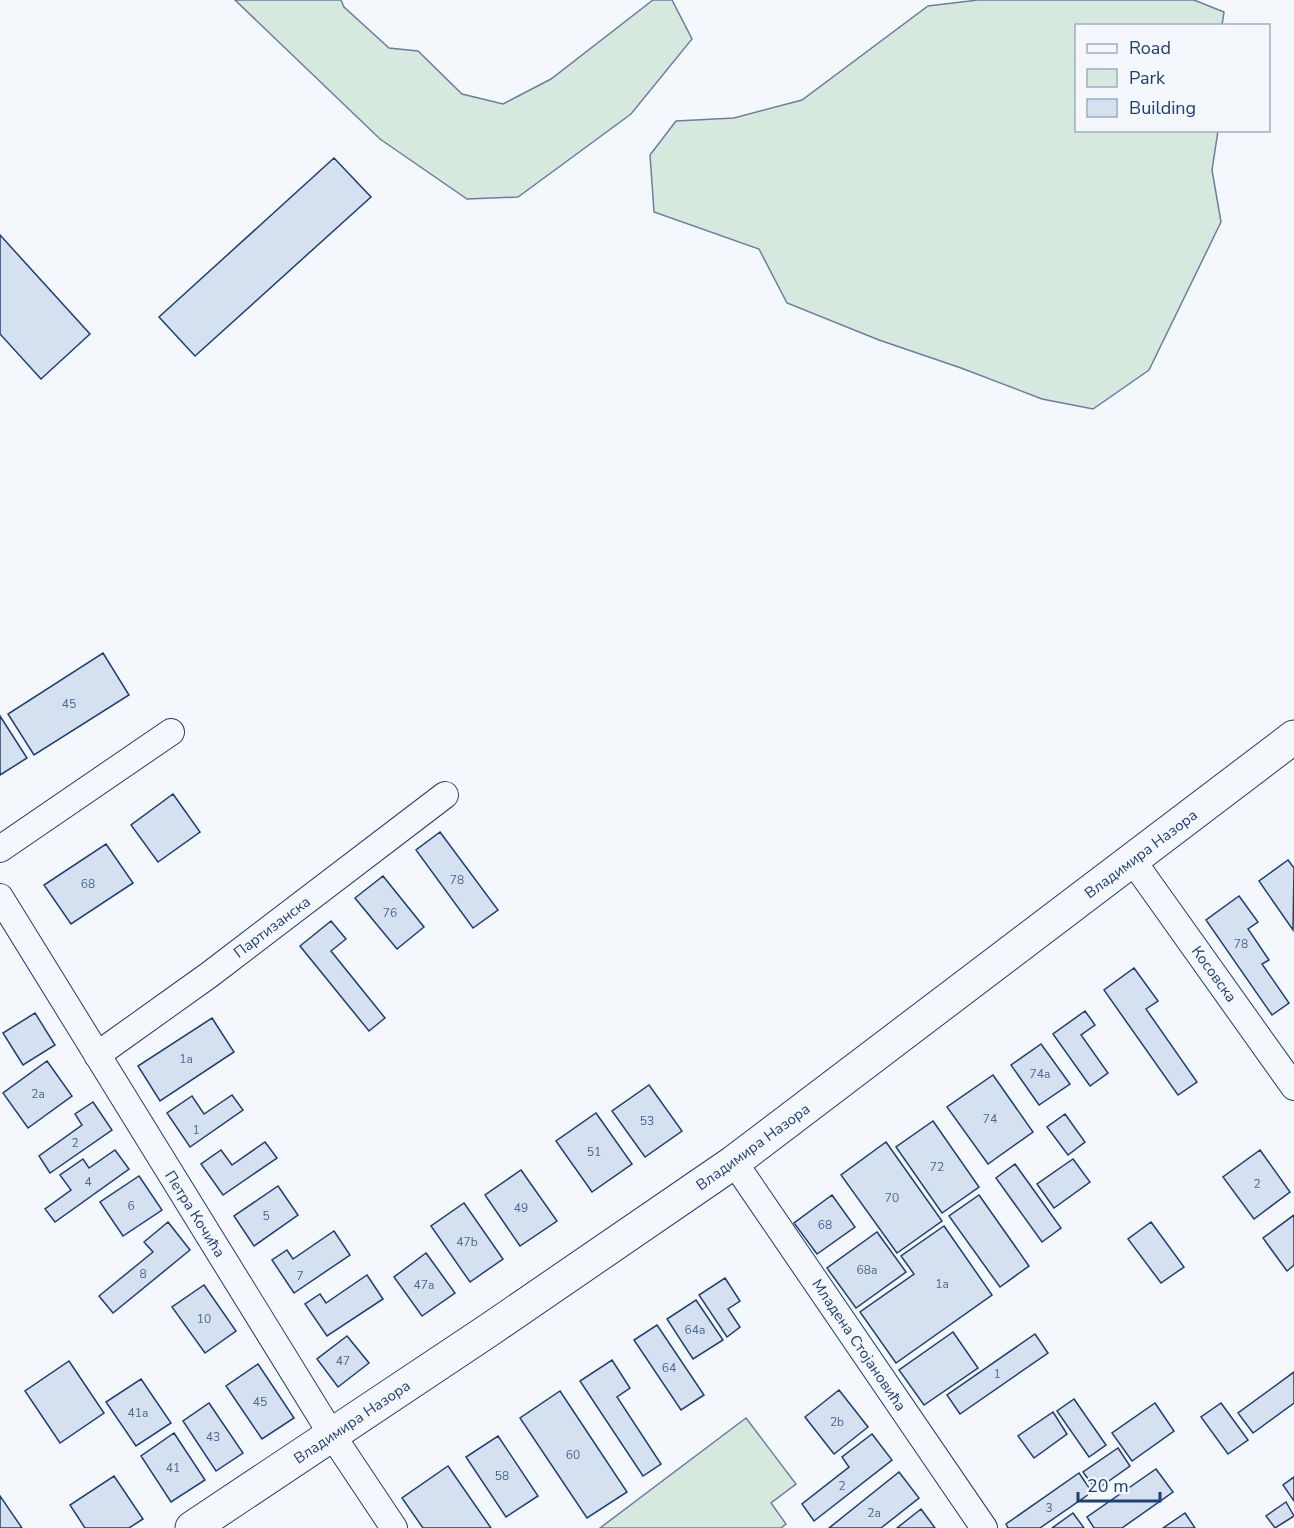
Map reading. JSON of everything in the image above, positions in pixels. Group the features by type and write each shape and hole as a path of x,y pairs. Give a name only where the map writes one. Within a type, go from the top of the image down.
{"street":[{"path":"0,849 171,732"},
{"name":"Владимира Назора","path":"192,1528 734,1162 1294,737"},
{"name":"Партизанска","path":"97,1055 209,975 444,795"},
{"name":"Косовска","path":"1133,861 1294,1087"},
{"name":"Петра Кочића","path":"0,897 332,1435 394,1528"},
{"name":"Младена Стојановића","path":"734,1162 984,1528"}],"green space":[{"path":"235,0 341,0 344,7 389,48 418,51 462,94 503,104 551,79 653,0 672,0 692,39 631,114 518,197 467,199 380,139"},
{"path":"978,0 1194,0 1224,12 1222,24 1075,24 1075,132 1218,132 1212,170 1221,222 1149,370 1093,409 1042,399 879,340 787,303 759,249 654,212 650,155 676,121 734,118 802,100 928,6"},
{"path":"746,1418 796,1484 771,1503 786,1524 781,1528 600,1528"}],"building":[{"path":"334,158 371,197 195,356 159,317"},
{"path":"0,235 90,334 41,379 0,334"},
{"path":"103,653 129,695 34,755 8,714"},
{"path":"0,716 27,758 0,775"},
{"path":"173,794 200,832 158,862 131,825"},
{"path":"440,832 498,910 473,928 416,850"},
{"path":"106,844 133,883 71,924 44,885"},
{"path":"1288,860 1294,868 1293,930 1259,881"},
{"path":"383,876 424,927 397,949 355,898"},
{"path":"1239,896 1258,922 1248,929 1269,960 1262,964 1289,1003 1272,1015 1206,920"},
{"path":"331,921 346,939 331,951 385,1018 369,1031 300,946"},
{"path":"1134,968 1158,1001 1146,1009 1197,1082 1178,1095 1104,990"},
{"path":"1085,1011 1095,1025 1081,1035 1108,1073 1090,1086 1053,1034"},
{"path":"35,1013 55,1045 23,1065 3,1033"},
{"path":"212,1018 234,1052 160,1101 138,1066"},
{"path":"1041,1044 1070,1084 1039,1105 1011,1065"},
{"path":"47,1061 72,1096 28,1128 3,1093"},
{"path":"993,1075 1033,1132 988,1164 947,1107"},
{"path":"649,1085 682,1131 645,1157 612,1111"},
{"path":"232,1095 243,1110 190,1147 167,1113 192,1096 204,1114"},
{"path":"93,1102 112,1130 50,1173 39,1156 82,1125 75,1114"},
{"path":"596,1113 632,1164 592,1192 556,1141"},
{"path":"1065,1114 1085,1142 1068,1155 1047,1127"},
{"path":"933,1121 979,1187 942,1213 896,1147"},
{"path":"265,1142 277,1158 223,1195 201,1164 221,1150 232,1165"},
{"path":"886,1142 942,1221 897,1253 841,1175"},
{"path":"115,1150 129,1169 55,1222 45,1209 71,1190 60,1175 83,1159 89,1168"},
{"path":"1260,1150 1290,1192 1254,1219 1223,1177"},
{"path":"1073,1159 1090,1182 1054,1208 1037,1184"},
{"path":"1015,1164 1061,1228 1042,1242 996,1178"},
{"path":"521,1170 557,1221 520,1246 485,1195"},
{"path":"139,1176 162,1210 123,1236 100,1202"},
{"path":"278,1186 298,1215 254,1246 234,1216"},
{"path":"832,1195 855,1227 817,1254 794,1223"},
{"path":"979,1195 1029,1266 1000,1287 949,1216"},
{"path":"464,1203 503,1259 470,1282 431,1226"},
{"path":"1294,1215 1294,1265 1287,1271 1263,1238"},
{"path":"168,1222 190,1250 113,1313 99,1296 153,1252 144,1242"},
{"path":"1151,1222 1184,1267 1161,1283 1128,1239"},
{"path":"944,1226 992,1295 896,1363 860,1312 914,1274 901,1256"},
{"path":"334,1231 350,1255 294,1293 272,1260 287,1250 293,1259"},
{"path":"877,1232 906,1272 856,1308 827,1268"},
{"path":"426,1253 455,1293 422,1316 394,1277"},
{"path":"367,1275 383,1299 327,1336 305,1304 320,1294 326,1303"},
{"path":"725,1278 740,1301 728,1309 740,1327 727,1337 699,1295"},
{"path":"204,1285 236,1331 205,1353 172,1307"},
{"path":"696,1300 723,1340 693,1359 667,1319"},
{"path":"657,1325 704,1395 681,1410 634,1340"},
{"path":"953,1332 978,1368 924,1405 899,1370"},
{"path":"1035,1334 1048,1353 960,1414 947,1395"},
{"path":"347,1336 369,1363 338,1387 317,1359"},
{"path":"612,1360 630,1388 617,1397 661,1464 643,1476 580,1381"},
{"path":"69,1361 104,1413 60,1443 25,1391"},
{"path":"258,1364 294,1418 262,1439 226,1386"},
{"path":"1294,1372 1294,1403 1253,1433 1238,1413"},
{"path":"141,1379 171,1423 136,1446 106,1402"},
{"path":"839,1390 868,1427 834,1454 805,1417"},
{"path":"560,1391 627,1492 587,1518 520,1418"},
{"path":"1074,1399 1106,1445 1089,1457 1057,1411"},
{"path":"209,1403 243,1453 216,1471 183,1421"},
{"path":"1155,1403 1174,1431 1132,1461 1112,1433"},
{"path":"1221,1403 1248,1440 1228,1454 1201,1417"},
{"path":"1053,1412 1067,1434 1034,1458 1018,1436"},
{"path":"174,1433 205,1480 171,1502 141,1456"},
{"path":"872,1434 892,1460 814,1521 802,1504 849,1467 842,1457"},
{"path":"498,1436 538,1496 506,1517 466,1457"},
{"path":"1118,1448 1130,1466 1096,1490 1083,1472"},
{"path":"448,1466 491,1528 423,1528 402,1498"},
{"path":"1156,1469 1173,1492 1122,1528 1094,1528 1087,1517"},
{"path":"899,1472 919,1498 881,1528 829,1528"},
{"path":"1079,1473 1092,1492 1040,1528 1008,1528 1006,1524"},
{"path":"114,1476 143,1519 129,1528 85,1528 70,1505"},
{"path":"1294,1477 1294,1501 1283,1485"},
{"path":"0,1496 22,1528 0,1528"},
{"path":"1286,1502 1294,1516 1275,1528 1266,1516"},
{"path":"921,1509 935,1528 897,1528"},
{"path":"1073,1513 1084,1528 1052,1528"},
{"path":"1185,1513 1195,1528 1163,1528"}]}
